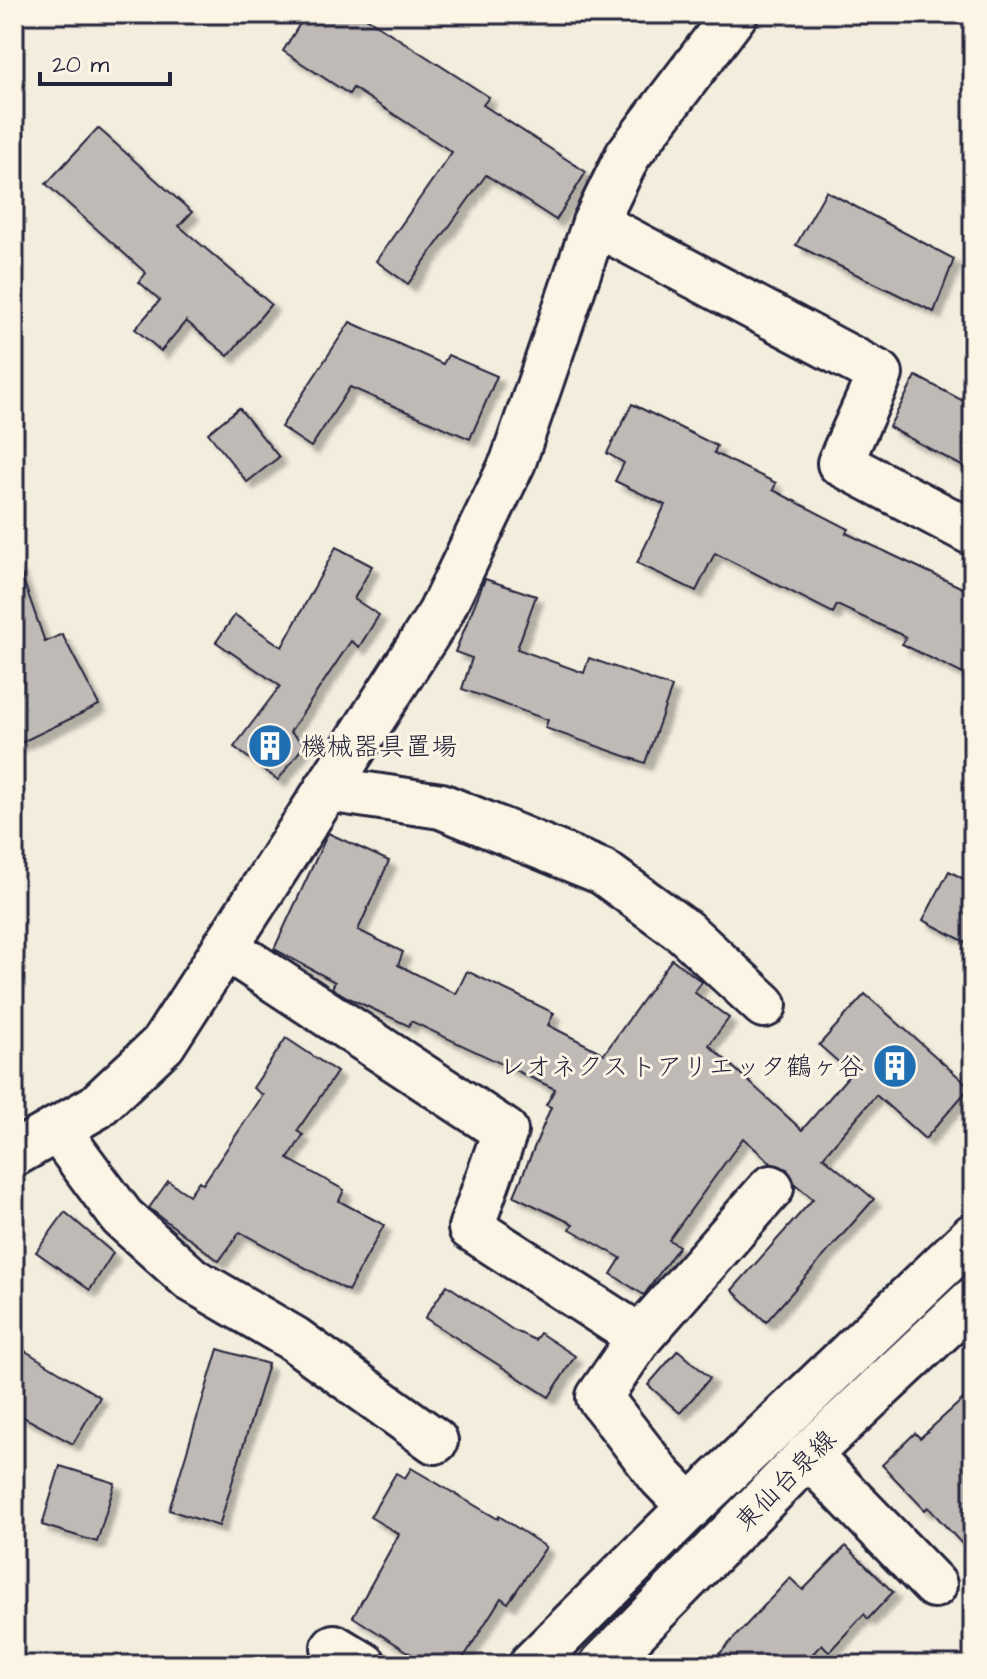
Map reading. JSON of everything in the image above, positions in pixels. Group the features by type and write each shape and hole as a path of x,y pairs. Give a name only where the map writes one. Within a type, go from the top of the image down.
{"street":[{"path":"14,1154 96,1107 163,1044 440,614 513,462 595,223 628,155 735,14"},
{"path":"595,223 880,374 840,463 973,533"},
{"path":"327,789 441,806 603,872 684,931 764,1005"},
{"path":"225,947 505,1131 471,1228 640,1337"},
{"path":"57,1129 122,1217 191,1279 294,1339 435,1441"},
{"path":"690,1507 661,1477 599,1397 640,1337 771,1188"},
{"path":"531,1665 690,1507 973,1236"},
{"name":"東仙台泉線","path":"602,1665 808,1455 973,1300"},
{"path":"808,1455 934,1585"}],"building":[{"path":"306,14 360,14 489,97 483,105 586,172 556,220 486,175 408,284 376,261 452,152 353,88 349,94 283,51"},
{"path":"98,128 192,212 179,226 271,304 228,356 186,321 161,351 135,329 160,300 139,282 146,273 46,184"},
{"path":"826,191 954,259 934,312 796,245"},
{"path":"350,322 443,364 448,355 497,376 470,439 350,387 311,447 281,427"},
{"path":"916,376 973,406 973,472 889,427"},
{"path":"632,404 717,446 714,453 776,483 773,490 849,529 846,533 973,593 973,679 902,644 906,637 837,605 833,613 715,553 696,591 637,563 665,505 615,481 624,463 607,453"},
{"path":"239,408 279,457 247,482 208,433"},
{"path":"336,547 372,566 354,599 379,615 359,647 351,641 290,732 305,744 278,780 234,747 280,686 216,642 235,615 282,647"},
{"path":"19,568 45,642 62,634 99,705 14,746 14,569"},
{"path":"485,579 536,596 517,649 584,673 589,658 672,687 645,763 545,728 548,720 462,689 472,658 455,652"},
{"path":"328,833 389,861 358,930 403,952 398,965 456,994 467,971 554,1013 548,1025 604,1054 672,959 702,982 694,992 729,1018 709,1045 802,1130 851,1073 819,1045 865,994 970,1087 925,1139 876,1095 823,1157 874,1199 766,1322 732,1290 813,1199 795,1184 787,1169 772,1164 743,1138 669,1240 679,1246 644,1295 611,1274 621,1258 570,1229 573,1224 514,1196 551,1107 546,1105 555,1089 411,1021 409,1026 347,997 332,988 335,982 274,949"},
{"path":"949,871 973,884 973,946 923,920"},
{"path":"286,1038 337,1072 297,1131 303,1135 288,1159 344,1190 339,1201 384,1225 348,1291 240,1232 219,1261 149,1208 168,1181 189,1195 199,1181 203,1184 263,1095 253,1088"},
{"path":"65,1212 113,1253 90,1290 36,1252"},
{"path":"447,1285 513,1330 535,1340 540,1333 575,1356 549,1397 425,1318"},
{"path":"14,1344 100,1397 73,1444 14,1412"},
{"path":"218,1349 268,1364 219,1526 169,1510"},
{"path":"678,1350 710,1378 680,1413 648,1385"},
{"path":"973,1390 973,1556 928,1507 925,1510 882,1465 915,1433 920,1438"},
{"path":"60,1466 115,1483 97,1542 42,1525"},
{"path":"411,1468 498,1519 499,1516 546,1547 508,1603 501,1598 459,1665 429,1665 353,1617 399,1534 370,1517 396,1473 405,1478"},
{"path":"846,1546 893,1592 868,1619 864,1614 829,1652 822,1644 802,1665 709,1665 790,1578 803,1590"}],"place":[{"name":"機械器具置場","path":"270,746"},
{"name":"レオネクストアリエッタ鶴ヶ谷","path":"895,1066"}]}
